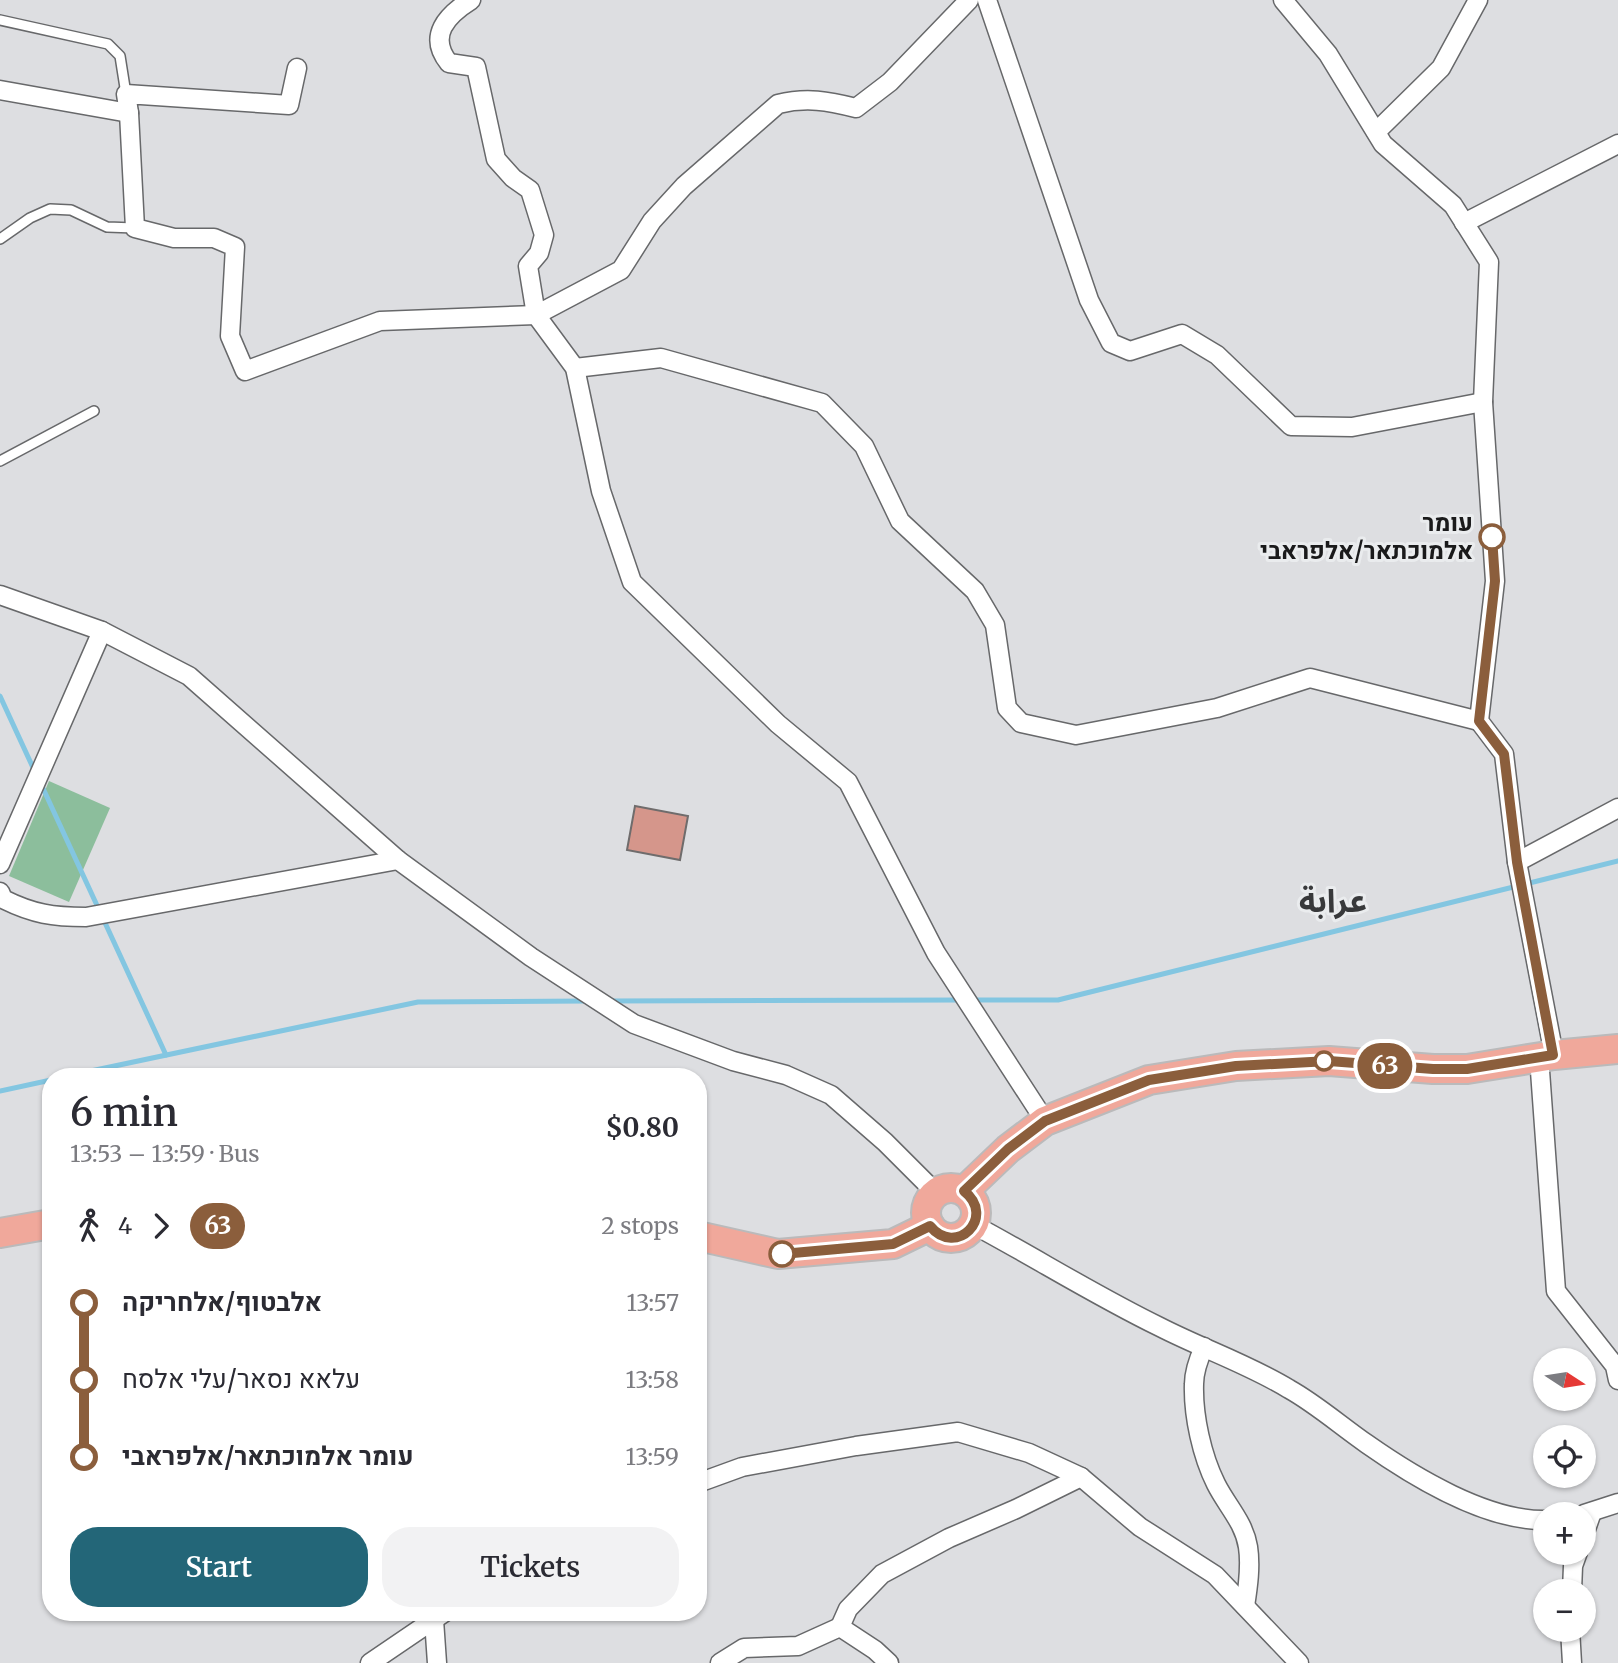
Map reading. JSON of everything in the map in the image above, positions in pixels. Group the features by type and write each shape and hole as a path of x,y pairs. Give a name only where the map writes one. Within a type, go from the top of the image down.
{"main road":[{"path":"964,1191 1008,1149 1045,1121 1149,1080 1236,1066 1329,1061 1467,1069 1546,1056 1618,1049"},
{"path":"950,1187 964,1191 975,1202 977,1210 974,1225 963,1236 941,1236 930,1226 926,1212 931,1198 950,1187"},
{"path":"0,1233 42,1226"},
{"path":"707,1238 778,1254 893,1244 930,1226"}],"street":[{"path":"471,0 454,10 444,22 441,54 449,63 476,67 496,159 513,178 530,190 544,235 540,253 528,267 536,315 575,368 601,491 632,582 778,724 848,782 936,953 1045,1121"},
{"path":"297,68 289,105 126,94 135,228 174,238 214,238 235,247 230,336 245,371 380,321 536,315 621,270 652,221 684,186 778,104 798,99 821,99 856,108 890,82 969,0"},
{"path":"987,0 1089,300 1111,343 1130,351 1182,334 1217,355 1291,426 1352,427 1483,401"},
{"path":"1283,0 1328,54 1383,144 1453,205 1489,262 1483,401 1495,581 1479,721"},
{"path":"1376,132 1441,68 1478,0"},
{"path":"0,90 129,113"},
{"path":"1464,223 1618,144"},
{"path":"575,368 661,358 822,403 864,446 900,521 975,591 995,625 1006,708 1021,723 1076,735 1217,708 1310,678 1479,721 1504,754 1546,1056 1556,1291 1615,1366 1618,1380"},
{"path":"0,595 102,631 189,676 398,860 531,957 634,1024 733,1061 786,1075 831,1095 885,1142 936,1193"},
{"path":"0,864 102,631"},
{"path":"1517,862 1618,808"},
{"path":"0,892 3,899 27,911 55,917 86,917 398,860"},
{"path":"974,1225 1124,1308 1291,1390 1370,1446 1442,1490 1488,1508 1533,1520"},
{"path":"1204,1347 1194,1382 1197,1419 1206,1458 1216,1485 1239,1518 1248,1546 1249,1579 1245,1606"},
{"path":"707,1480 743,1467 856,1446 958,1432 1029,1453 1081,1477 1140,1527 1215,1575 1299,1663"},
{"path":"720,1663 744,1648 798,1646 841,1627 848,1609 882,1574 949,1538 1081,1477"},
{"path":"1596,1510 1618,1503"},
{"path":"370,1663 432,1621"},
{"path":"437,1663 439,1621"},
{"path":"841,1627 889,1663"},
{"path":"1571,1642 1572,1663"}],"lane":[{"path":"0,20 108,44 120,56 126,94"},
{"path":"0,239 30,218 50,209 71,210 107,227 135,228"},
{"path":"0,461 94,411"}],"green space":[{"path":"49,781 110,808 69,902 9,876"}],"building":[{"path":"635,806 688,816 680,860 627,850"}],"waterway":[{"path":"0,696 35,772"},
{"path":"41,784 166,1055"},
{"path":"973,1000 1058,1000 1618,861"},
{"path":"609,1001 963,1000"},
{"path":"105,1068 418,1002 589,1001"},
{"path":"0,1091 42,1082"}],"bus line":[{"name":"63","path":"782,1254 893,1244 930,1226 941,1236 963,1236 974,1225 977,1210 975,1202 964,1191 1008,1149 1045,1121 1149,1080 1236,1066 1329,1061 1374,1066 1467,1069 1553,1055 1517,862 1504,754 1479,721 1495,581 1492,537"}],"place":[{"name":"עומר אלמוכתאר/אלפראבי","path":"1492,537"}],"district":[{"name":"عرابة","path":"1333,901"}]}
